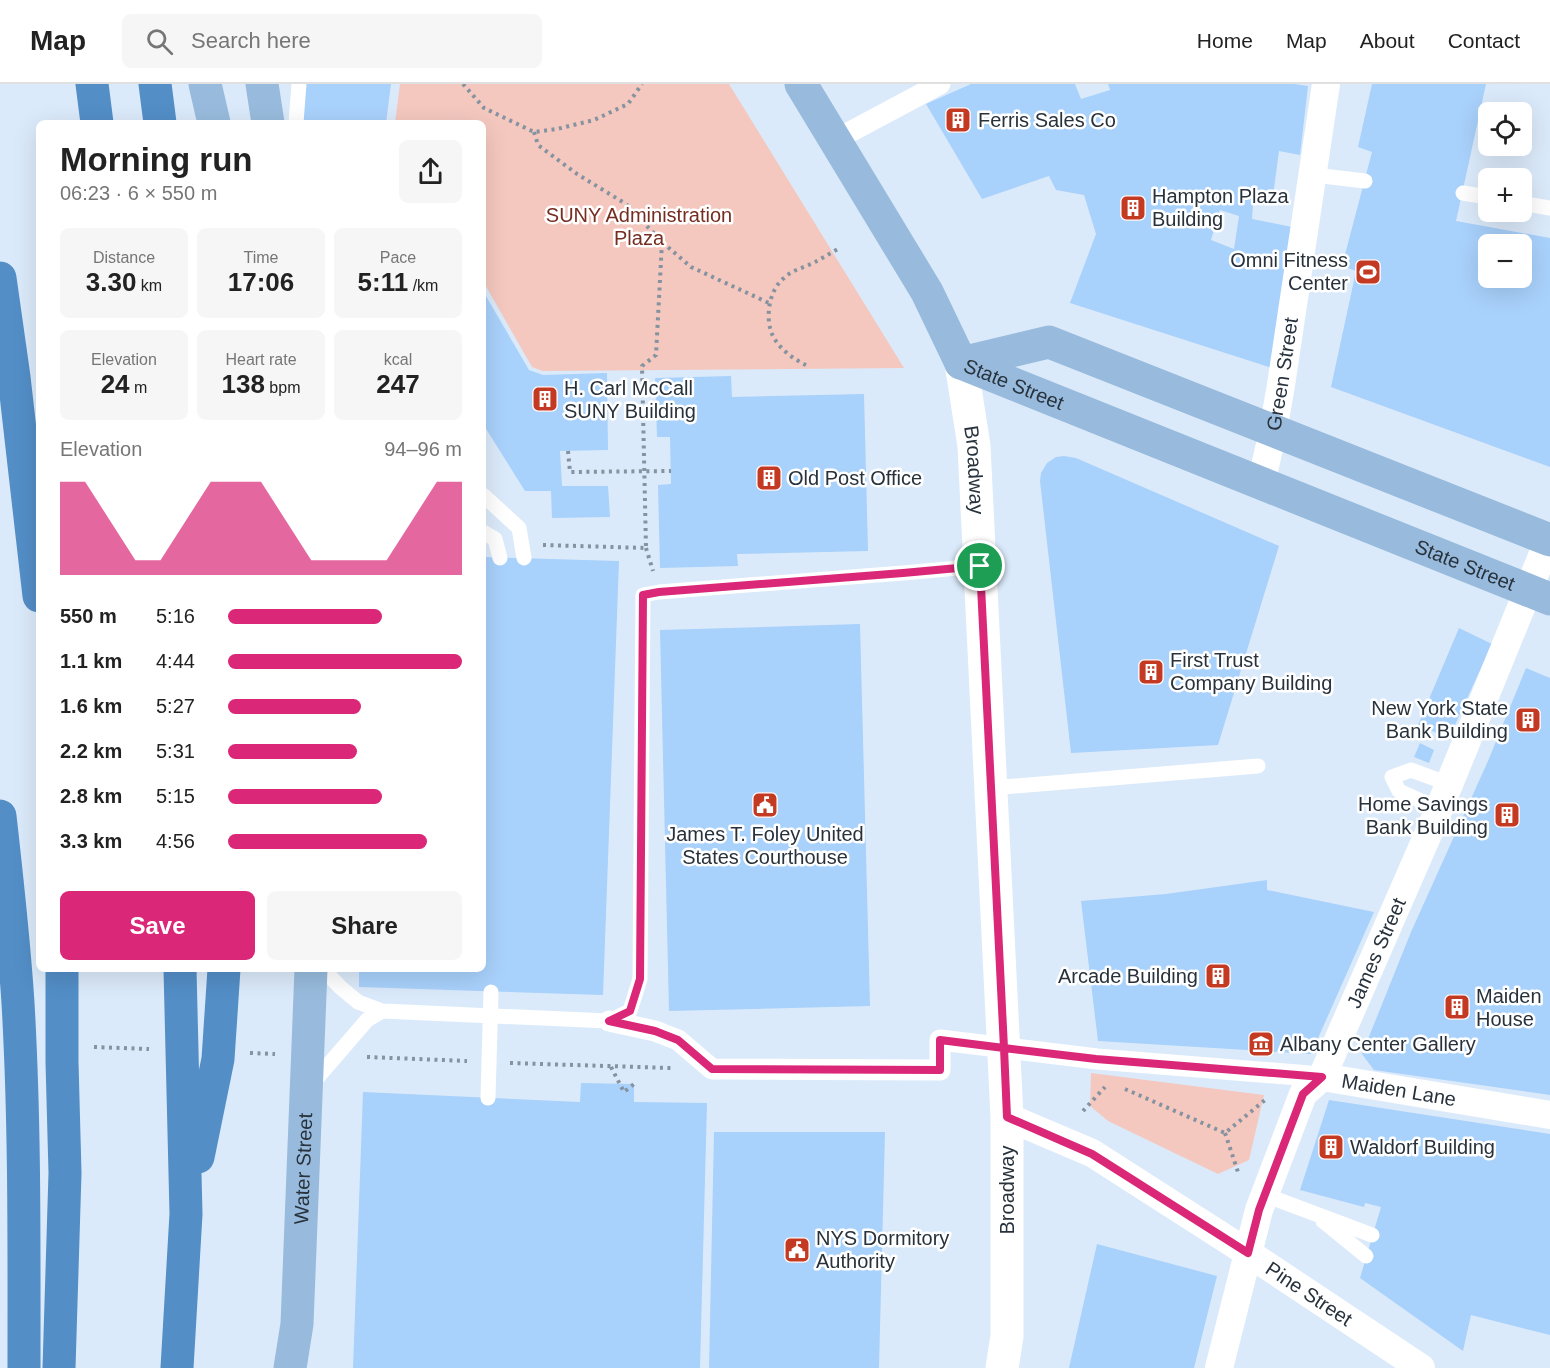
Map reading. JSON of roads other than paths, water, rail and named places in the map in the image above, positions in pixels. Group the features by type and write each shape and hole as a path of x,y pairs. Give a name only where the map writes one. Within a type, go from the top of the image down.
{"highway":[{"path":"92,84 97,120"},
{"path":"154,84 160,120"},
{"path":"0,278 36,570"},
{"path":"0,816 18,1005 23,1171 24,1368"},
{"path":"60,1368 65,1173 62,972"},
{"path":"177,1368 186,1214 180,972"},
{"path":"186,1214 218,1059 224,972"}],"main road":[{"path":"205,84 213,120"},
{"path":"262,84 268,120"},
{"name":"Broadway","path":"801,84 927,292 961,363"},
{"name":"State Street","path":"961,363 1049,342 1550,539"},
{"name":"State Street","path":"961,363 1539,595"},
{"name":"Water Street","path":"297,1324 311,972"},
{"path":"290,1368 297,1324"}],"street":[{"path":"835,141 940,84"},
{"name":"Green Street","path":"1261,484 1273,430 1314,176 1326,84"},
{"name":"Broadway","path":"961,363 974,446 1007,1117 1007,1336 1002,1368"},
{"name":"James Street","path":"1219,1368 1259,1210 1303,1094 1322,1077 1444,797 1539,595 1550,539"},
{"name":"Maiden Lane","path":"609,1021 655,1031 678,1040 712,1069 940,1070 940,1040 1096,1059 1322,1077 1550,1116"},
{"name":"Pine Street","path":"1007,1117 1092,1154 1248,1253 1421,1368"},
{"name":"Water Street","path":"297,1324 298,1368"}],"lane":[{"path":"296,120 298,84"},
{"path":"1314,176 1365,181"},
{"path":"1463,193 1478,195"},
{"path":"1532,205 1550,208"},
{"path":"486,498 519,528 524,558"},
{"path":"486,534 495,538 500,558"},
{"path":"326,972 358,1002 382,1011 609,1021 630,1011 640,979 643,595 980,566"},
{"path":"991,788 1258,766"},
{"path":"1411,770 1444,797 1399,791 1392,777 1411,770"},
{"path":"488,1098 491,992"},
{"path":"306,1098 318,1078 367,1020 382,1011"},
{"path":"1264,1195 1372,1235"},
{"path":"1314,1214 1366,1256"}],"place":[{"name":"Ferris Sales Co","path":"958,120"},
{"name":"Hampton Plaza Building","path":"1133,208"},
{"name":"Omni Fitness Center","path":"1368,272"},
{"name":"H. Carl McCall SUNY Building","path":"545,399"},
{"name":"Old Post Office","path":"769,478"},
{"name":"First Trust Company Building","path":"1151,672"},
{"name":"New York State Bank Building","path":"1528,720"},
{"name":"James T. Foley United States Courthouse","path":"765,805"},
{"name":"Home Savings Bank Building","path":"1507,815"},
{"name":"Arcade Building","path":"1218,976"},
{"name":"Maiden House","path":"1457,1007"},
{"name":"Albany Center Gallery","path":"1261,1044"},
{"name":"Waldorf Building","path":"1331,1147"},
{"name":"NYS Dormitory Authority","path":"797,1250"}],"park label":[{"name":"SUNY Administration Plaza","path":"639,226"}]}
